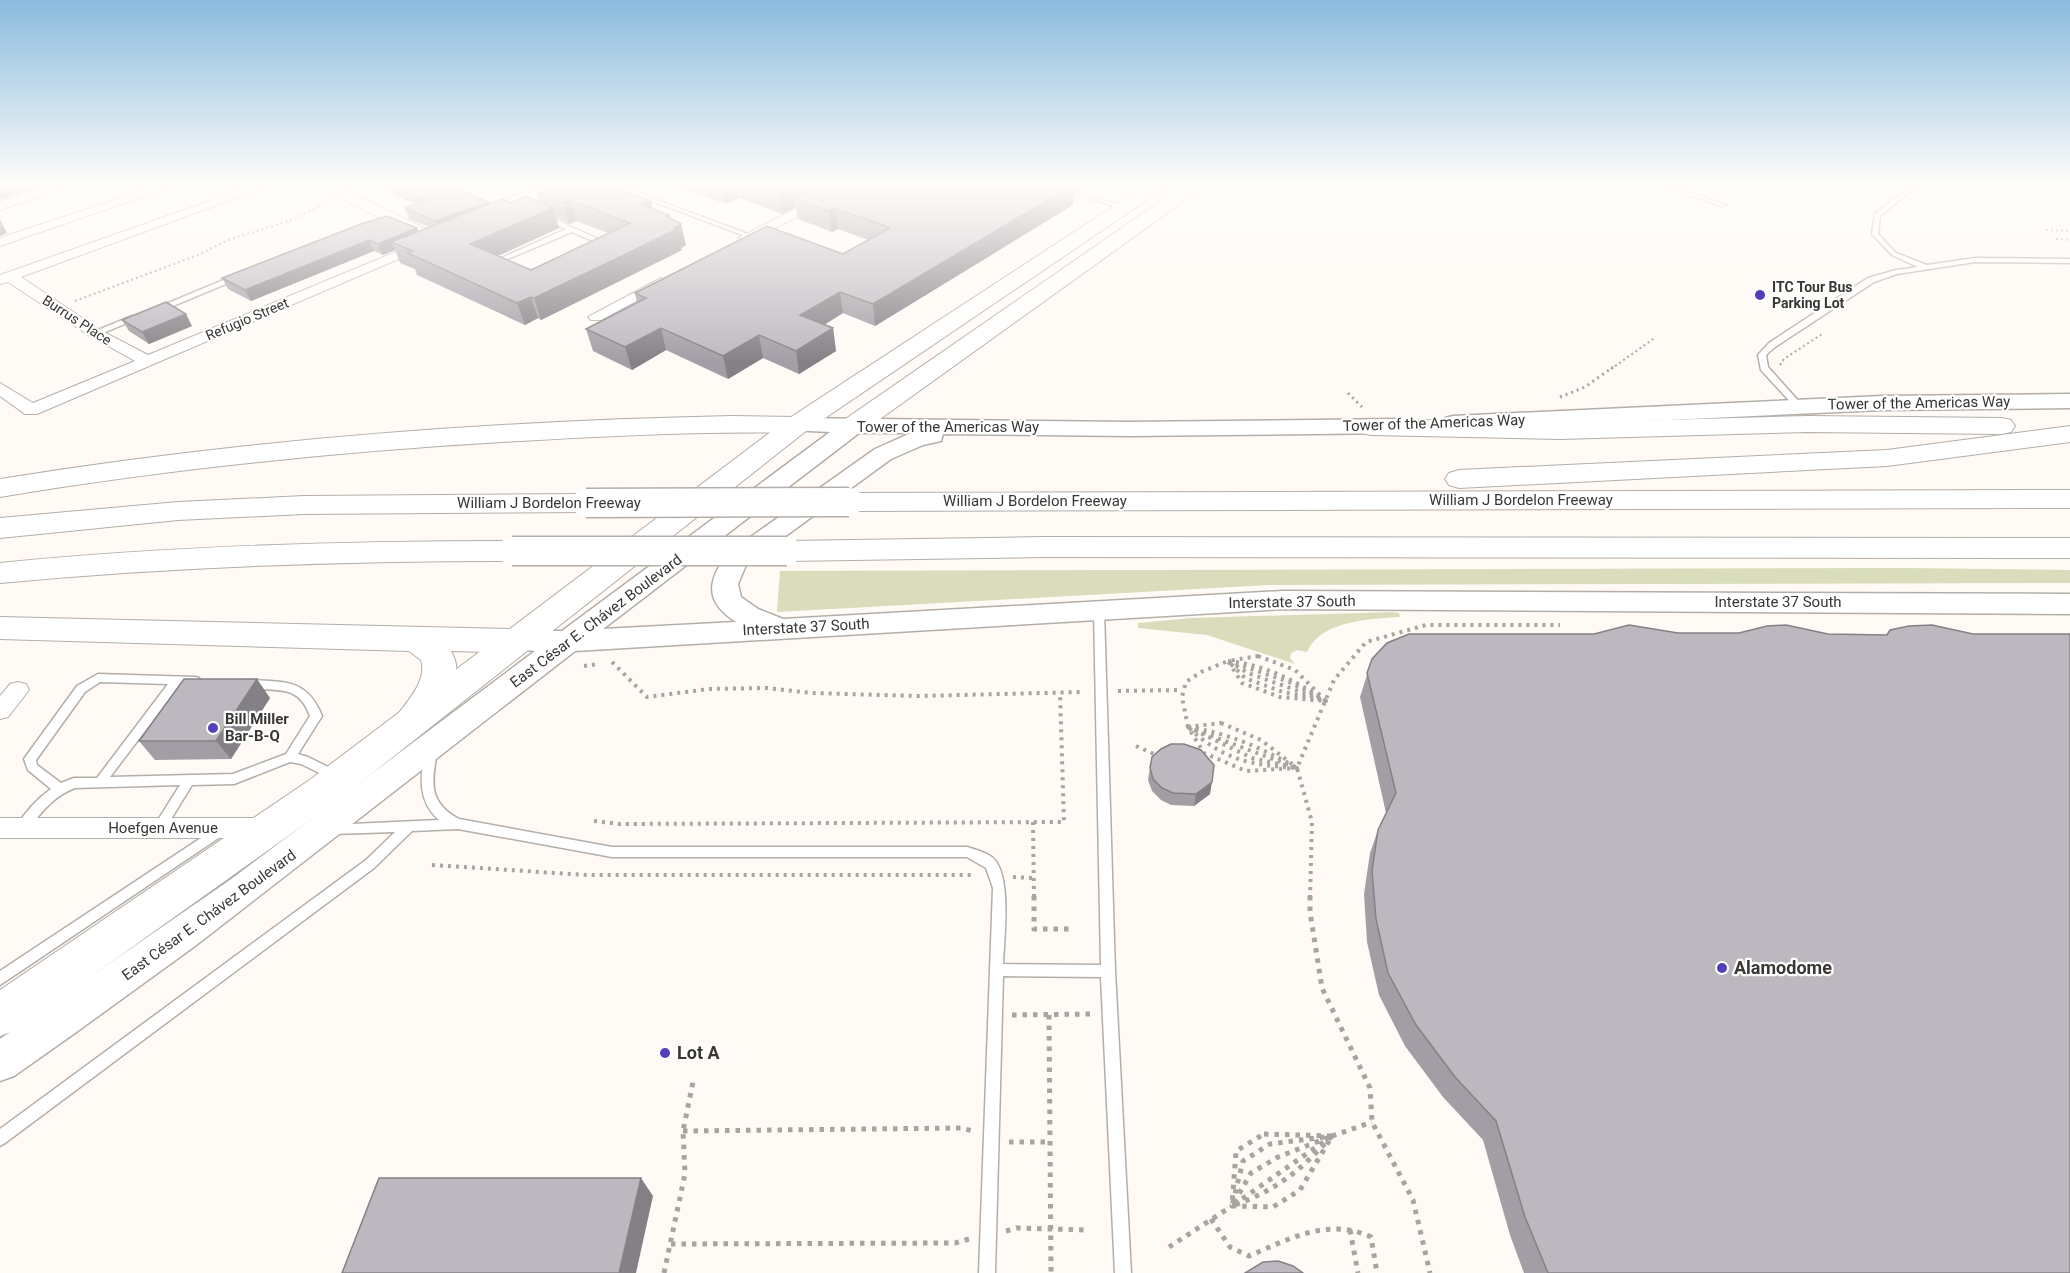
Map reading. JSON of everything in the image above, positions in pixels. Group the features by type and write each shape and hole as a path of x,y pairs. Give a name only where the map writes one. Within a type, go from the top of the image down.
{"main road":[{"name":"East César E. Chávez Boulevard","path":"0,1062 82,1007 327,830 514,641 797,424 1068,244"},
{"name":"East César E. Chávez Boulevard","path":"0,1015 271,828 340,777 577,654 853,426 1111,244"},
{"path":"918,344 951,357"},
{"path":"906,388 903,404 906,413 933,427"},
{"name":"Tower of the Americas Way","path":"1803,415 2008,400 2070,401"},
{"path":"1372,417 1560,431 1803,415 2070,433"},
{"name":"Tower of the Americas Way","path":"797,424 979,427 1372,417"},
{"path":"0,488 248,452 429,438 705,424 797,424"},
{"path":"786,628 753,619 733,607 723,588 729,568 737,559 882,453 916,440 979,427"},
{"path":"1008,501 1887,458 2070,433"},
{"name":"William J Bordelon Freeway","path":"0,528 178,511 304,505 2070,499"},
{"path":"0,573 133,562 402,550 788,551 1323,546 1913,550 2070,548"},
{"path":"1913,550 2070,564"},
{"name":"Interstate 37 South","path":"514,641 577,654 786,628 1283,600 2070,604"},
{"path":"0,628 83,632 514,641"},
{"path":"414,638 436,653 441,664 422,734"}],"street":[{"path":"5,278 99,244"},
{"name":"Refugio Street","path":"0,388 32,410 426,244"},
{"path":"596,317 679,273"},
{"name":"Burrus Place","path":"5,278 59,307 95,333 147,361"},
{"path":"0,711 18,690"},
{"name":"Hoefgen Avenue","path":"11,828 327,830"}],"lane":[{"path":"508,270 498,267 497,263 538,244"},
{"path":"602,252 603,244"},
{"path":"1885,244 1894,254 1925,267"},
{"path":"1803,415 1764,368 1762,355 1772,345 1871,280 1925,267 1975,260 2070,261"},
{"path":"149,312 248,273"},
{"path":"95,333 139,316"},
{"path":"1099,611 1108,971 1123,1273"},
{"path":"58,788 32,767 30,759 81,689 98,678 211,682"},
{"path":"100,782 177,680"},
{"path":"234,683 301,690 312,701 316,716 290,757"},
{"path":"422,734 428,795 441,817 458,824 612,852 967,852 985,859 994,867 999,888 987,1273"},
{"path":"11,828 58,788 74,783 234,779 290,757 304,760 340,777"},
{"path":"159,828 189,780"},
{"path":"327,830 458,824"},
{"path":"0,1138 370,864 408,827"},
{"path":"0,980 224,828"},
{"path":"996,970 1108,971"}],"path":[{"path":"59,307 165,265 198,255 219,244"},
{"path":"1782,373 1779,368 1784,358 1826,330"},
{"path":"1552,400 1585,387 1656,337"},
{"path":"1348,393 1372,417"},
{"path":"1297,768 1334,680 1366,642 1426,625 1569,625"},
{"path":"577,654 612,662 647,697 709,689 767,688 811,693 918,696 1181,690"},
{"path":"1297,768 1246,771 1204,753 1188,726 1181,690 1184,683 1196,674 1228,661 1258,656 1295,670 1326,701"},
{"path":"1228,661 1254,663 1291,677 1326,701"},
{"path":"1228,661 1245,678 1283,692 1326,701"},
{"path":"594,821 620,824 1064,822 1060,692"},
{"path":"1188,726 1221,723 1261,740 1297,768 1312,822 1310,912 1322,988 1370,1088 1372,1122 1413,1200 1430,1273"},
{"path":"1188,726 1297,768"},
{"path":"1136,746 1154,754"},
{"path":"1033,822 1034,929 1074,929"},
{"path":"432,865 587,875 950,873 1033,878"},
{"path":"995,1015 1110,1014"},
{"path":"1049,1015 1051,1273"},
{"path":"664,1273 685,1174 683,1131 693,1082"},
{"path":"1232,1206 1251,1173 1278,1157 1372,1122"},
{"path":"683,1131 962,1128 1016,1144 1050,1142"},
{"path":"1232,1206 1236,1151 1264,1134 1332,1136"},
{"path":"1169,1247 1332,1136"},
{"path":"1232,1206 1243,1161 1270,1144 1332,1136"},
{"path":"1232,1206 1265,1195 1292,1178 1332,1136"},
{"path":"1232,1206 1273,1207 1300,1190 1332,1136"},
{"path":"1211,1219 1230,1247 1249,1256 1313,1228 1361,1231 1371,1237 1377,1273"},
{"path":"671,1244 955,1243 1017,1228 1086,1230"},
{"path":"1350,1230 1358,1273"}],"green space":[{"path":"1903,568 2070,570 2070,583 1269,585 777,612 780,571"},
{"path":"1399,613 1400,617 1348,623 1323,633 1307,652 1297,650 1291,653 1290,658 1295,664 1207,635 1138,628 1138,623 1191,618"}],"building":[{"path":"308,244 358,244 245,290 222,278"},
{"path":"397,244 471,244 531,270 585,244 646,244 534,298 531,297 517,303 408,253 413,251"},
{"path":"731,244 817,244 843,254 860,244 973,244 873,304 840,292 800,315 833,328 796,351 759,335 723,356 661,328 625,347 586,329 646,298 635,293"},
{"path":"166,302 186,314 142,332 122,320"},
{"name":"Alamodome","path":"1629,625 1678,633 1739,633 1767,626 1786,625 1828,634 1887,635 1890,630 1932,625 1973,634 2070,634 2070,1273 1548,1273 1525,1217 1496,1121 1455,1077 1416,1025 1388,973 1376,919 1372,871 1378,830 1396,793 1367,673 1372,659 1387,643 1409,634 1594,634"},
{"path":"184,679 257,679 216,741 139,741"},
{"path":"1171,744 1184,744 1201,750 1214,765 1212,782 1196,794 1173,793 1162,788 1153,779 1150,768 1152,757"},
{"path":"379,1178 641,1178 619,1273 342,1273"},
{"path":"1278,1261 1293,1266 1303,1273 1245,1273 1263,1262"}],"place":[{"name":"ITC Tour Bus Parking Lot","path":"1760,295"},
{"name":"Bill Miller Bar-B-Q","path":"213,728"},
{"name":"Alamodome","path":"1722,968"},
{"name":"Lot A","path":"665,1053"}]}
